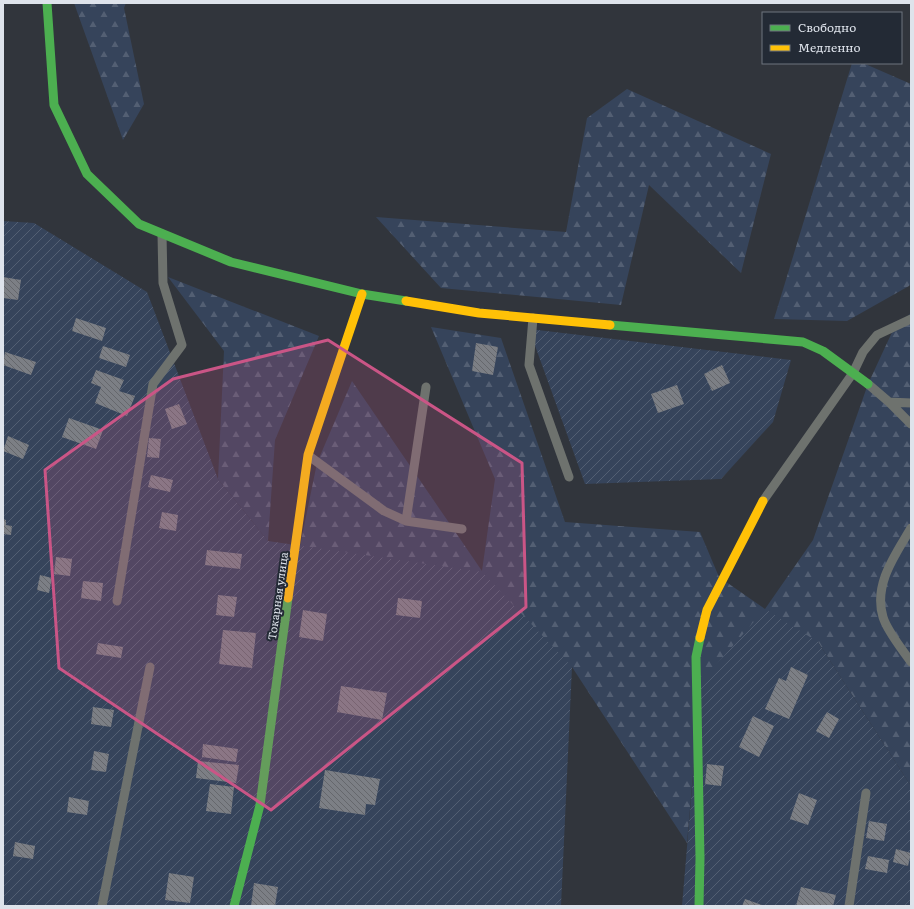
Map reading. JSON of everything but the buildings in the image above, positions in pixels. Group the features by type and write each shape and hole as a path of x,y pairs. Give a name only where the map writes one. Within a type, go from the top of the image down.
{"street":[{"path":"47,3 54,105 87,174 140,224 231,262 362,294 479,313 803,342 823,351 868,384"},
{"name":"Токарная улица","path":"234,906 260,805 308,455 362,294"},
{"path":"699,906 700,858 696,657 707,610 763,501"}],"lane":[{"path":"117,600 153,384 182,345 163,283 162,234"},
{"path":"533,318 528,365 569,477"},
{"path":"763,501 853,374 863,352 876,335 911,319"},
{"path":"868,384 911,424"},
{"path":"406,521 426,387"},
{"path":"889,402 911,403"},
{"path":"308,455 384,511 406,521 462,529"},
{"path":"911,528 887,571 880,593 883,617 911,662"},
{"path":"102,906 150,667"},
{"path":"849,906 866,793"}],"highlighted area":[{"path":"328,340 522,463 526,607 383,719 271,810 59,668 45,470 173,379"}],"green space":[{"path":"74,3 126,3 124,8 144,104 123,140"},
{"path":"852,64 865,64 911,84 911,283 909,286 847,321 774,319"},
{"path":"627,89 771,154 741,273 649,185 621,305 441,288 376,217 566,232 587,118"},
{"path":"3,221 34,223 147,292 218,479 268,541 482,572 572,667 561,906 3,906"},
{"path":"168,277 319,336 275,440 268,541 218,479 224,351"},
{"path":"911,313 911,786 818,642 701,682 687,843 572,667 300,546 317,463 352,381 482,571 495,479 431,327 501,338 565,522 700,532 719,577 765,609 813,540 868,384 894,328"},
{"path":"529,329 791,360 773,422 721,479 585,484"},
{"path":"765,609 818,642 911,786 911,906 682,906 701,682"}],"traffic: fast":[{"path":"47,3 54,105 87,174 139,224 231,262 362,294 406,301"},
{"path":"610,325 803,342 823,351 868,384"},
{"path":"234,906 260,805 288,598"},
{"path":"699,906 700,858 696,657 700,638"}],"traffic: slow":[{"path":"288,598 308,455 362,294"},
{"path":"406,301 479,313 610,325"},
{"path":"700,638 707,610 763,501"}]}
